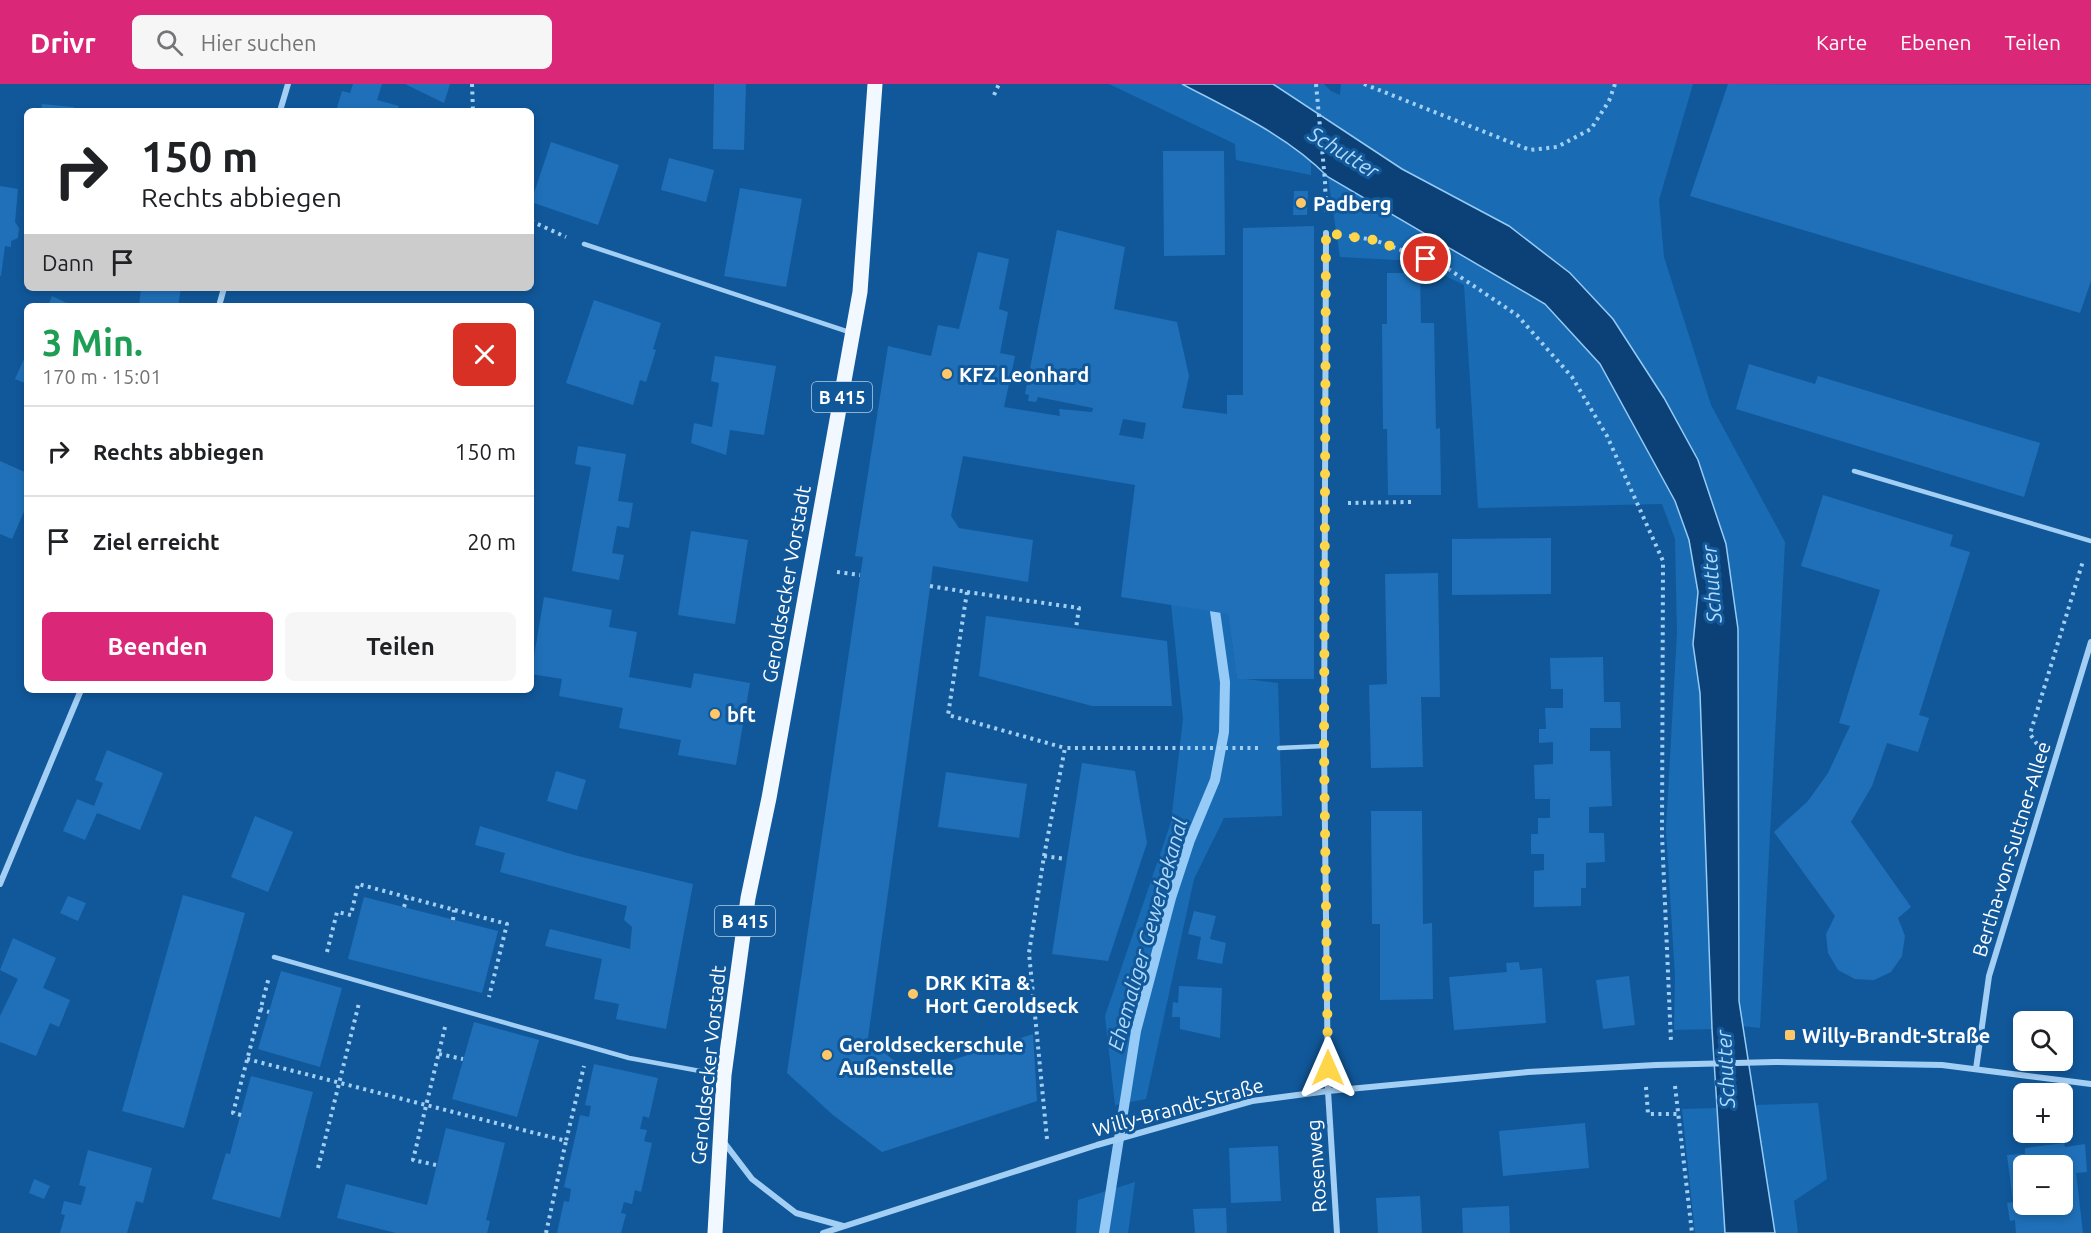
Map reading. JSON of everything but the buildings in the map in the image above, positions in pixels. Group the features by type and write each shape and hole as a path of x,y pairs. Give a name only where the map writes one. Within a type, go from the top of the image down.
{"main road":[{"name":"Geroldsecker Vorstadt","path":"715,1233 724,1075 748,898 769,798 860,292 874,84"}],"street":[{"path":"281,108 288,84"},
{"name":"Rosenweg","path":"1326,233 1324,746 1328,1091 1337,1233"},
{"name":"Bertha-von-Suttner-Allee","path":"1976,1069 1989,976 2091,642"},
{"path":"0,884 80,693"},
{"name":"Willy-Brandt-Straße","path":"823,1233 1097,1145 1252,1101 1328,1091 1528,1072 1656,1065 1775,1062 1942,1065 2091,1084"},
{"path":"720,1138 752,1179 796,1213 843,1226"}],"lane":[{"path":"584,244 853,333"},
{"path":"1854,471 2090,540"},
{"path":"1279,748 1324,746"},
{"path":"274,957 629,1058 724,1075"}],"path":[{"path":"472,84 473,108"},
{"path":"994,95 999,84"},
{"path":"1316,84 1320,106 1326,233 1374,240 1444,266 1517,315 1572,377 1607,436 1663,561 1662,835 1670,1031"},
{"path":"1364,84 1530,150 1557,147 1591,129 1609,101 1615,84"},
{"path":"534,222 584,244"},
{"path":"1326,503 1411,502"},
{"path":"2054,767 2030,734 2090,540"},
{"path":"930,586 1079,608 1076,628"},
{"path":"967,592 948,715 1065,748 1238,748"},
{"path":"1050,1160 1029,953 1044,856 1065,748"},
{"path":"1044,856 1066,859"},
{"path":"322,970 337,912 351,915 358,884 507,924 484,1015"},
{"path":"404,907 407,897"},
{"path":"453,920 454,910"},
{"path":"241,1115 233,1113 274,957"},
{"path":"318,1168 364,982"},
{"path":"436,1165 412,1160 450,1006"},
{"path":"260,1010 269,1012"},
{"path":"546,1233 589,1046"},
{"path":"439,1054 463,1059"},
{"path":"247,1059 566,1141"},
{"path":"1648,1114 1677,1114 1692,1233"}],"shaded area":[{"path":"1109,84 1182,84 1267,130 1311,160 1311,175 1236,160 1235,144"},
{"path":"1273,84 1324,84 1331,91 1340,95 1341,84 1693,84 1659,200 1664,257 1711,405 1785,542 1760,1028 1742,1026 1739,1001 1738,629 1726,544 1698,460 1664,398 1509,226 1402,169"},
{"path":"1328,177 1545,304 1600,364 1675,501 1689,540 1698,592 1693,644 1700,693 1712,1029 1674,1030 1675,976 1666,829 1677,633 1675,539 1662,504 1478,508 1464,285 1416,261 1340,257"},
{"path":"1171,604 1228,614 1237,678 1278,683 1282,816 1224,818 1194,879 1146,1099 1115,1105 1105,1016 1171,822 1183,719"},
{"path":"1818,1103 1827,1179 1794,1201 1798,1233 1775,1233 1755,1105"},
{"path":"1717,1108 1725,1233 1695,1233 1682,1109"},
{"path":"1135,1182 1128,1233 1076,1233 1078,1200"}],"water":[{"name":"Schutter","path":"1182,84 1273,84 1402,169 1509,226 1570,273 1613,319 1664,398 1698,460 1726,544 1738,629 1739,1001 1775,1233 1725,1233 1712,1029 1700,693 1693,644 1698,592 1689,540 1675,501 1600,364 1545,304 1328,177 1295,149 1259,125"}],"waterway":[{"name":"Ehemaliger Gewerbekanal","path":"1104,1233 1136,1031 1171,898 1190,840 1215,780 1224,732 1225,682 1215,611"}],"place":[{"name":"Padberg","path":"1301,203"},
{"name":"KFZ Leonhard","path":"947,374"},
{"name":"bft","path":"715,714"},
{"name":"DRK KiTa & Hort Geroldseck","path":"913,994"},
{"name":"Willy-Brandt-Straße","path":"1790,1035"},
{"name":"Geroldseckerschule Außenstelle","path":"827,1055"}],"route":[{"path":"1328,1068 1324,746 1326,233 1374,240 1426,259"}]}
